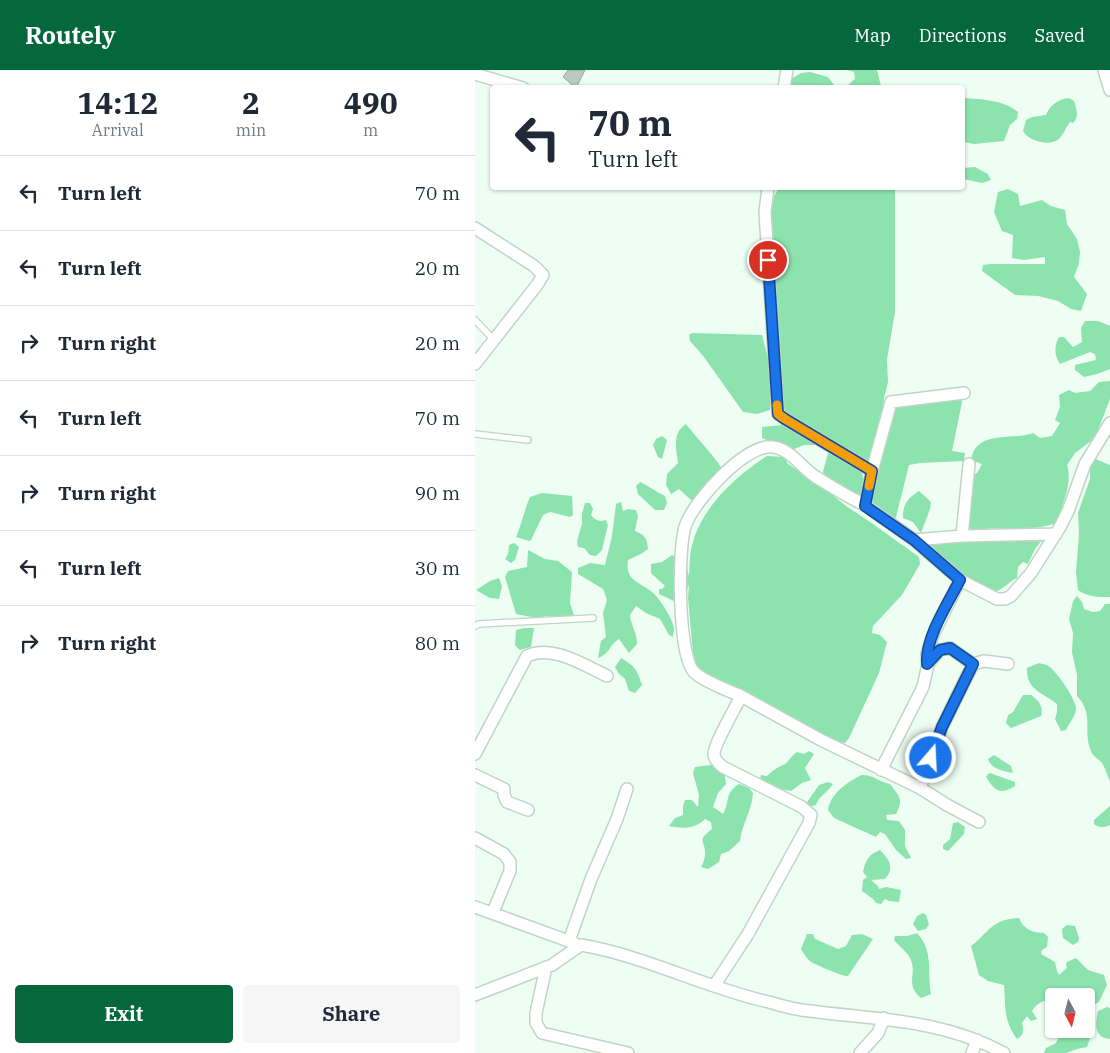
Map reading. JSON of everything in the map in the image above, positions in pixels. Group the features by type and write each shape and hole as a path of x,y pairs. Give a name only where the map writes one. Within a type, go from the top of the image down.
{"street":[{"path":"784,85 787,70"},
{"path":"1104,70 1110,90"},
{"path":"475,74 513,85"},
{"path":"768,190 765,212 778,414 872,471"},
{"path":"475,228 534,266 543,275 475,364"},
{"path":"865,506 872,471 891,402 964,393"},
{"path":"979,822 920,788 881,770 741,696 717,686 694,672 687,660 684,648 680,548 685,524 697,503 719,479 744,457 756,450 772,446 785,450 814,475 865,506 914,540 960,580 997,599 1005,599 1011,596 1031,573 1056,534 1068,511 1085,464 1110,423"},
{"path":"962,536 969,464"},
{"path":"914,540 962,536 1056,534"},
{"path":"881,770 923,687 927,654 933,635 960,580"},
{"path":"927,664 940,650 950,648 973,664"},
{"path":"475,754 527,656 535,652 564,656 607,676"},
{"path":"920,788 942,727 973,664 984,661 1008,664"},
{"path":"714,986 748,934 809,823 811,815 802,807 723,767 715,761 713,754 741,696"},
{"path":"475,775 504,789 507,802 529,810"},
{"path":"569,941 591,879 617,819 627,789"},
{"path":"475,838 504,854 510,862 509,871 493,912"},
{"path":"475,907 581,945 611,951 766,1002 808,1011 884,1018 941,1029 977,1040 1004,1053"},
{"path":"475,994 552,965 581,945"},
{"path":"546,967 536,1013 536,1024 542,1033 627,1053"},
{"path":"860,1053 878,1033 884,1018"},
{"path":"972,1053 977,1040"}],"lane":[{"path":"475,320 494,340"},
{"path":"475,434 528,440"},
{"path":"475,626 479,624 593,618"}],"green space":[{"path":"847,70 877,70 881,85 849,85 855,79 854,72"},
{"path":"810,72 828,77 834,85 789,85 791,79 801,73"},
{"path":"965,98 999,103 1018,112 1017,119 1010,125 1004,141 974,144 965,142"},
{"path":"1069,98 1074,101 1077,112 1076,118 1073,123 1070,122 1059,139 1045,143 1034,140 1026,135 1023,131 1026,120 1046,115 1055,103"},
{"path":"975,167 988,174 991,180 982,183 965,179 965,168"},
{"path":"1008,189 1018,194 1020,206 1042,200 1051,206 1065,210 1067,224 1077,239 1080,252 1079,264 1074,277 1087,294 1081,311 1071,309 1058,301 1038,296 1015,295 982,271 983,265 991,264 1045,264 1045,257 1024,260 1012,258 1013,235 1002,231 994,212 998,192"},
{"path":"778,190 895,190 895,312 887,359 888,382 884,398 883,415 868,461 858,460 845,448 783,414 785,410 783,406 770,219 774,196"},
{"path":"1085,321 1098,321 1110,326 1110,369 1084,377 1075,370 1075,365 1096,360 1095,354 1090,352 1060,364 1055,350 1059,337 1064,337 1073,347 1082,342 1081,328"},
{"path":"692,333 762,335 770,366 770,410 757,414 743,412 704,357 690,341 689,335"},
{"path":"1110,381 1110,399 1095,438 1075,453 1067,465 1068,487 1057,523 1036,528 980,529 969,531 966,529 973,475 977,473 982,464 971,460 974,450 980,444 996,438 1033,433 1040,438 1052,436 1060,423 1055,420 1060,407 1059,395 1069,390 1075,393 1090,391 1099,382"},
{"path":"961,398 962,402 952,451 965,453 964,461 909,465 895,521 869,502 894,404"},
{"path":"686,424 723,470 691,500 679,489 671,494 666,485 667,474 678,463 677,436"},
{"path":"781,425 822,445 804,445 792,450 762,438 762,427"},
{"path":"662,436 667,440 662,459 658,457 653,445 656,439"},
{"path":"828,453 846,458 858,466 863,478 861,496 857,498 825,478 823,472"},
{"path":"767,456 784,457 788,464 819,484 846,506 919,557 920,564 902,595 873,626 872,633 880,635 887,642 879,673 845,743 833,741 732,686 703,673 697,665 693,654 688,598 689,584 684,602 676,602 659,594 659,589 665,586 651,573 651,564 662,562 672,555 686,564 689,576 692,546 705,516 733,482"},
{"path":"1093,458 1110,465 1110,597 1097,597 1078,590 1076,572 1079,534 1078,513 1090,479 1090,463"},
{"path":"640,482 665,496 667,503 664,510 655,510 638,494 636,486"},
{"path":"919,491 931,502 921,533 913,522 903,518 907,502"},
{"path":"542,493 572,496 573,515 570,517 550,512 543,515 531,540 516,537 530,497"},
{"path":"621,502 623,511 628,509 636,510 638,516 635,531 645,537 648,549 628,560 629,572 634,580 652,592 662,604 673,625 673,637 669,635 660,619 636,606 630,615 637,644 629,653 619,639 605,654 598,658 601,641 606,637 603,613 607,600 603,589 578,574 578,568 590,563 605,565 612,536 616,504"},
{"path":"585,503 590,503 593,509 591,515 593,517 598,521 606,520 608,525 602,550 596,556 590,555 584,548 578,547 577,541"},
{"path":"1045,536 1035,549 1028,564 1023,562 1018,567 1017,578 997,591 991,591 973,581 928,547 926,543"},
{"path":"514,543 519,547 515,560 511,563 505,559 508,554 509,545"},
{"path":"528,550 545,559 558,561 572,572 570,603 574,615 558,618 547,616 536,618 516,614 505,577 508,571 527,567"},
{"path":"499,578 502,586 499,599 490,598 476,590 490,581"},
{"path":"1077,596 1082,602 1084,609 1093,612 1100,611 1105,604 1110,604 1110,781 1102,763 1091,751 1086,710 1077,696 1077,675 1072,652 1073,633 1069,619 1073,601"},
{"path":"534,628 531,647 520,650 515,645 516,630"},
{"path":"621,658 635,669 639,676 642,685 635,693 629,691 625,679 615,667"},
{"path":"1039,663 1047,665 1055,672 1075,703 1075,714 1066,730 1061,731 1055,719 1057,704 1036,690 1029,681 1027,668"},
{"path":"1023,695 1031,695 1038,701 1042,709 1041,716 1011,728 1006,723 1008,715 1013,712"},
{"path":"809,751 814,754 805,768 811,780 802,783 791,791 779,789 760,780 761,775 767,776 785,764 797,752 804,754"},
{"path":"994,755 1011,766 1013,773 998,769 992,765 988,759"},
{"path":"710,765 720,769 725,776 726,784 718,793 713,807 723,814 729,795 734,787 739,784 749,788 753,793 740,841 729,851 721,854 719,862 708,869 701,867 705,855 703,839 712,829 711,822 705,819 697,825 689,827 669,826 675,818 683,815 685,800 692,800 698,807 699,795 693,773 695,767"},
{"path":"990,773 1015,782 1015,786 1005,791 998,790 986,777"},
{"path":"862,775 890,784 898,795 900,805 896,814 886,815 887,820 899,821 905,830 905,846 911,858 906,859 896,850 885,834 880,832 876,837 834,818 828,810 836,793"},
{"path":"828,782 833,784 816,805 808,807 805,805 819,785"},
{"path":"1110,806 1110,825 1102,827 1094,824 1094,820"},
{"path":"958,822 965,827 964,834 948,851 943,849 943,845 950,839 953,823"},
{"path":"880,850 890,864 890,871 885,879 871,880 879,889 886,887 901,890 899,902 885,899 881,904 876,903 862,891 863,880 867,877 863,872 866,861"},
{"path":"923,913 926,915 929,924 926,929 918,931 913,924 917,916"},
{"path":"1019,918 1029,930 1044,933 1048,937 1047,947 1042,950 1041,954 1055,962 1059,975 1067,968 1067,962 1076,958 1088,970 1104,975 1107,985 1099,1002 1095,1004 1095,988 1045,988 1045,1001 1036,1005 1032,1011 1037,1019 1031,1021 1027,1016 1022,1023 1022,1034 1017,1039 1007,1019 1004,985 988,981 979,975 971,946 996,924 1009,919"},
{"path":"1067,925 1075,926 1079,938 1078,942 1073,945 1063,938 1062,929"},
{"path":"917,933 928,954 931,994 921,998 913,988 913,969 910,958 894,940 895,936 907,936"},
{"path":"807,934 813,934 815,939 838,949 846,946 852,935 862,934 873,939 848,976 845,976 808,959 801,949"},
{"path":"1107,1007 1110,1008 1110,1039 1098,1033 1096,1025 1098,1011"},
{"path":"1058,1038 1090,1038 1087,1047 1066,1053 1044,1053 1046,1048 1056,1043"}],"building":[{"path":"568,70 585,70 578,85 572,85 563,77"}],"slow traffic":[{"path":"777,405 778,414 785,419 872,471 869,486"}],"route":[{"path":"768,260 778,414 872,471 865,506 921,545 960,580 933,635 927,654 927,664 940,650 950,648 973,664 942,727 931,758"}]}
